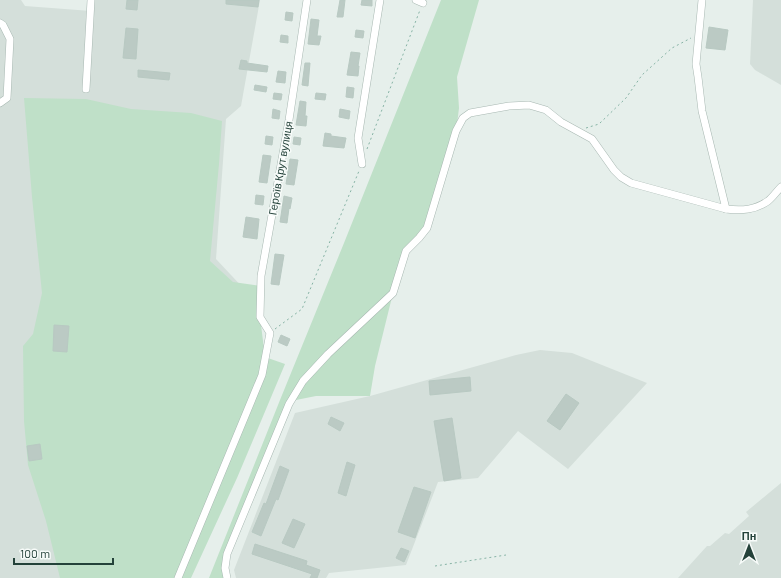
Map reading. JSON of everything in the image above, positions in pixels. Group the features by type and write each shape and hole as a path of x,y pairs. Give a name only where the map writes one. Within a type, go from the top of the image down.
{"street":[{"path":"86,89 91,0"},
{"name":"Героїв Крут вулиця","path":"270,333 260,317 261,276 289,120 307,0"},
{"path":"362,164 358,138 380,0"},
{"path":"702,0 696,64 702,111 726,209"},
{"path":"0,23 10,39 7,98 0,104"},
{"path":"227,578 225,568 227,554 289,404 303,381 328,354 393,293 406,251 427,228 456,130 463,118 470,113 508,106 529,105 546,110 561,122 592,139 620,177 631,183 726,209 740,210 756,208 769,200 781,187"},
{"path":"178,578 262,375 270,333"}],"path":[{"path":"367,149 420,1"},
{"path":"578,130 599,124 626,98 642,75 672,48 699,34"},
{"path":"270,333 302,309 362,164"},
{"path":"435,566 506,555"}],"shaded area":[{"path":"0,0 21,0 25,6 91,11 92,0 260,0 241,106 226,119 216,259 246,291 171,578 0,578"},
{"path":"753,0 781,0 781,85 755,70 750,64"},
{"path":"540,350 572,353 647,383 568,469 518,431 478,478 438,482 406,565 329,573 326,578 236,578 234,570 295,413 370,396 516,355"},
{"path":"781,483 781,578 678,578 707,546 710,546 725,533 729,534 749,516 746,512"}],"green space":[{"path":"441,0 479,0 457,77 459,108 457,124 427,228 405,249 375,366 370,396 316,396 291,401 227,554 226,578 209,578 344,243"},
{"path":"24,98 86,99 131,109 191,113 222,121 210,261 233,282 261,286 260,317 265,357 285,364 237,478 191,578 60,578 46,521 28,465 24,421 23,346 33,334 42,293"}],"building":[{"path":"127,0 138,0 137,10 126,9"},
{"path":"226,0 259,0 258,7 226,4"},
{"path":"340,0 345,0 343,17 337,17"},
{"path":"362,0 372,0 372,6 361,5"},
{"path":"286,12 293,13 292,21 285,20"},
{"path":"311,19 319,20 317,36 321,36 319,45 308,44"},
{"path":"709,27 728,30 725,50 706,48"},
{"path":"126,28 138,29 136,59 123,58"},
{"path":"356,30 364,31 363,38 355,37"},
{"path":"281,35 288,36 288,43 280,42"},
{"path":"351,52 360,53 358,76 347,75"},
{"path":"241,60 247,61 247,63 268,66 267,72 239,69"},
{"path":"305,63 310,63 308,86 302,85"},
{"path":"138,70 170,73 169,80 138,77"},
{"path":"278,71 286,72 285,83 276,82"},
{"path":"255,85 267,87 266,92 254,90"},
{"path":"347,87 354,88 353,98 346,97"},
{"path":"274,93 282,94 281,100 273,99"},
{"path":"316,93 326,94 325,100 315,99"},
{"path":"300,101 306,102 306,126 296,125"},
{"path":"273,109 280,111 279,119 272,118"},
{"path":"340,109 350,111 349,119 339,117"},
{"path":"325,133 331,134 331,136 346,138 344,148 323,146"},
{"path":"266,136 273,137 272,145 265,144"},
{"path":"294,137 301,138 300,145 293,144"},
{"path":"263,155 271,156 267,183 259,182"},
{"path":"290,159 298,160 294,185 286,184"},
{"path":"256,195 264,196 263,205 255,204"},
{"path":"284,196 292,198 287,223 280,222"},
{"path":"246,217 259,219 257,239 243,237"},
{"path":"275,254 284,255 279,285 271,284"},
{"path":"54,325 69,326 67,352 53,351"},
{"path":"281,335 290,339 287,346 278,342"},
{"path":"470,377 471,391 430,395 429,381"},
{"path":"566,394 579,403 560,430 547,421"},
{"path":"331,417 344,423 340,431 328,424"},
{"path":"452,418 461,478 444,481 434,421"},
{"path":"40,444 42,459 29,461 27,446"},
{"path":"347,462 355,465 346,496 338,493"},
{"path":"280,466 289,470 278,500 276,499 261,536 252,532 264,503 266,504"},
{"path":"414,487 431,492 415,538 398,532"},
{"path":"293,519 305,524 294,548 282,543"},
{"path":"255,544 307,561 306,565 320,570 317,578 310,578 312,574 252,554"},
{"path":"401,548 409,551 404,562 396,558"}]}
